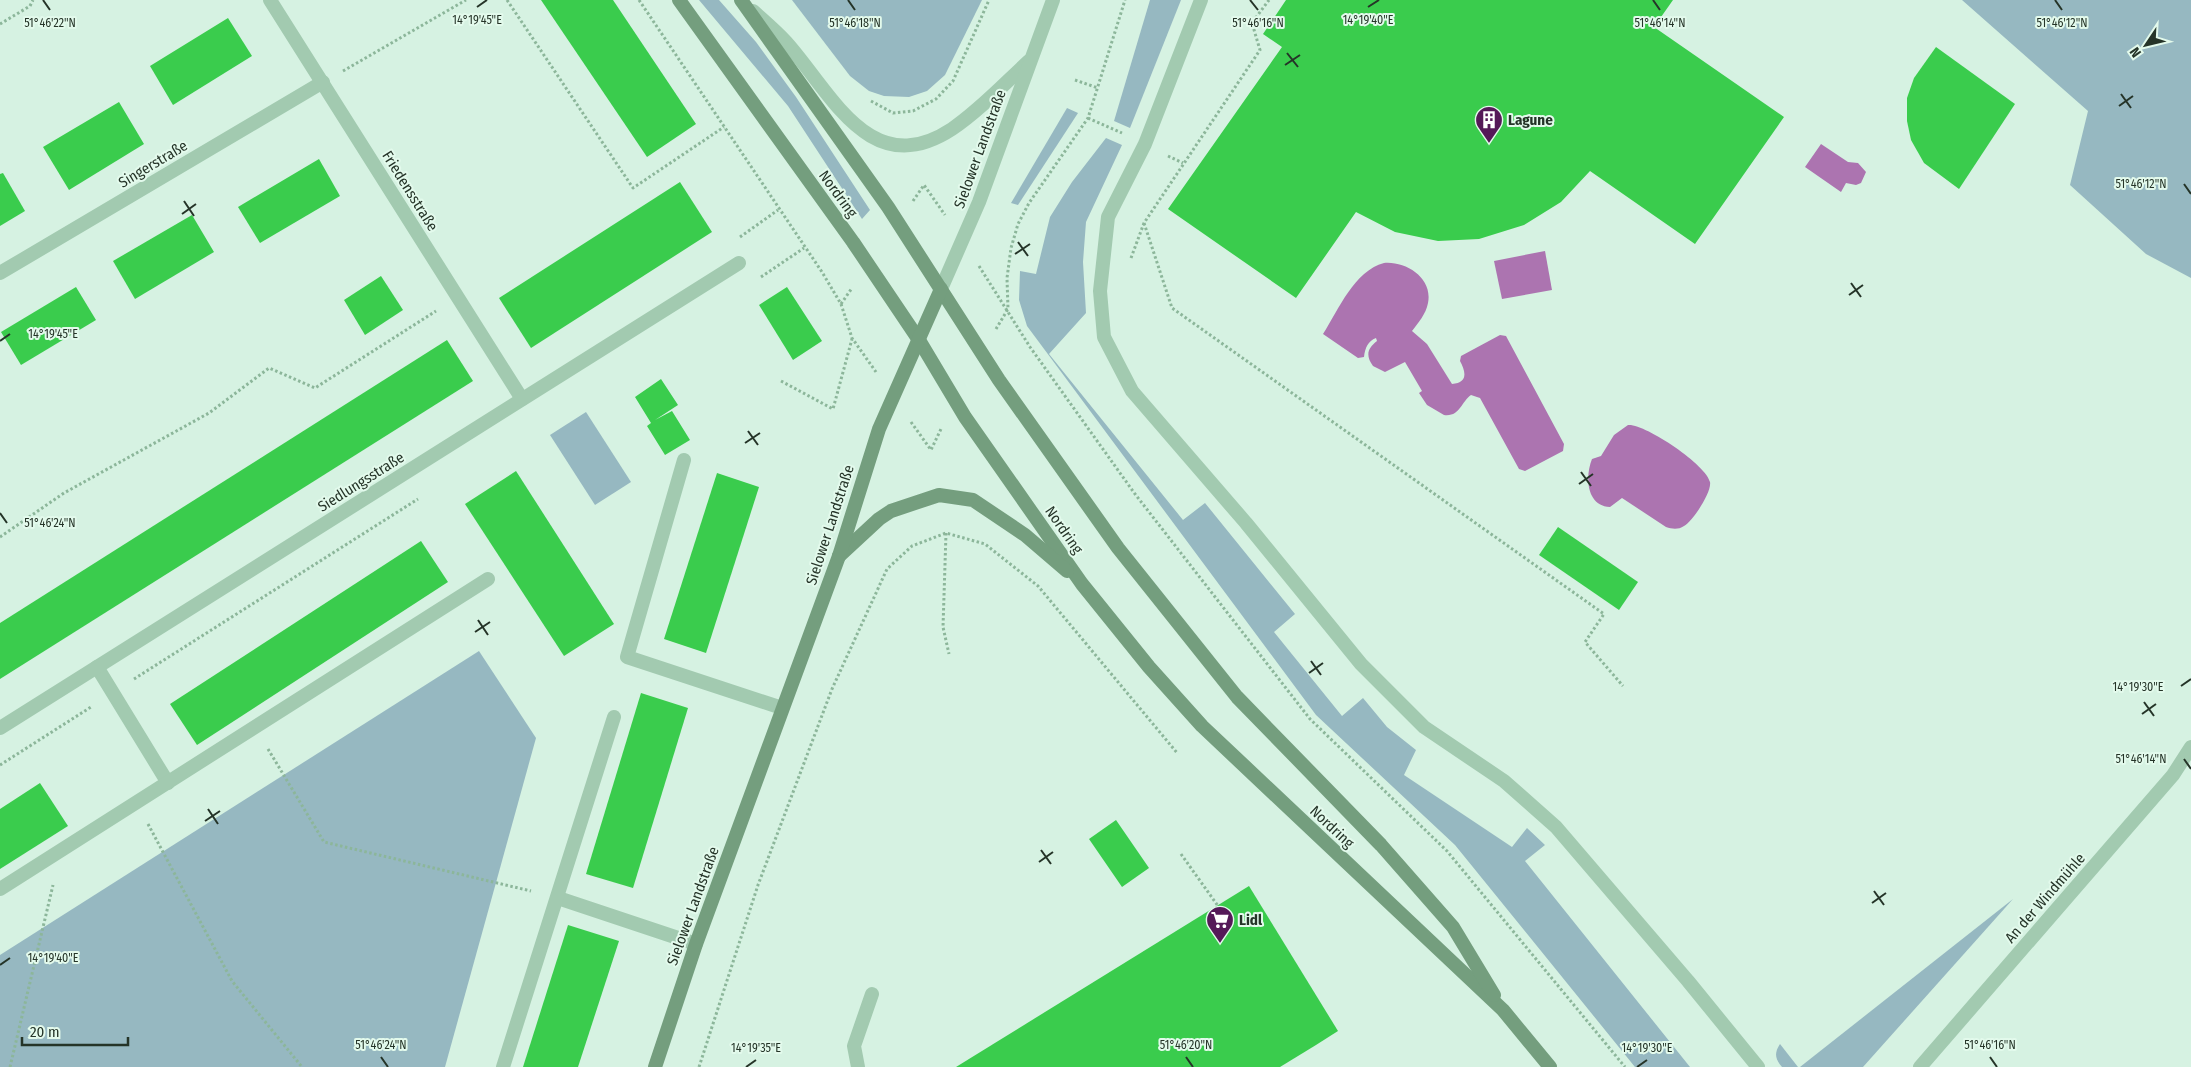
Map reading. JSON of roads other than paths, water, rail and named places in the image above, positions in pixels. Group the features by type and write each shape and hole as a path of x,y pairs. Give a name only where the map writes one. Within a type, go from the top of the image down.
{"main road":[{"name":"Nordring","path":"679,0 853,242 919,340 965,417 1082,584 1149,667 1202,726 1503,1010 1550,1067"},
{"name":"Nordring","path":"741,0 888,207 999,380 1118,548 1237,697 1381,845 1453,927 1503,1010"},
{"name":"Sielower Landstraße","path":"655,1067 696,944 839,556 879,429 941,289"},
{"path":"839,556 891,511 939,495 972,500 1026,535 1082,584"}],"street":[{"name":"Friedensstraße","path":"270,0 522,399"},
{"path":"741,0 786,42 840,112 861,130 884,142 897,146 918,143 953,128 1029,61"},
{"name":"Sielower Landstraße","path":"941,289 978,202 1053,0"},
{"path":"1201,0 1144,144 1108,217 1100,291 1104,337 1132,391 1246,523 1361,664 1424,727 1504,781 1556,827 1688,981 1758,1067"},
{"name":"Singerstraße","path":"0,273 323,82"},
{"name":"Siedlungsstraße","path":"0,728 739,263"},
{"path":"684,460 627,657 782,708"},
{"path":"0,889 488,580"},
{"path":"97,667 168,783"},
{"path":"503,1067 614,718"},
{"name":"An der Windmühle","path":"1920,1067 2173,775 2191,747"},
{"path":"558,898 696,944"},
{"path":"858,1067 854,1046 872,994"}],"place":[{"name":"Lagune","path":"1489,144"},
{"name":"Lidl","path":"1220,944"}]}
